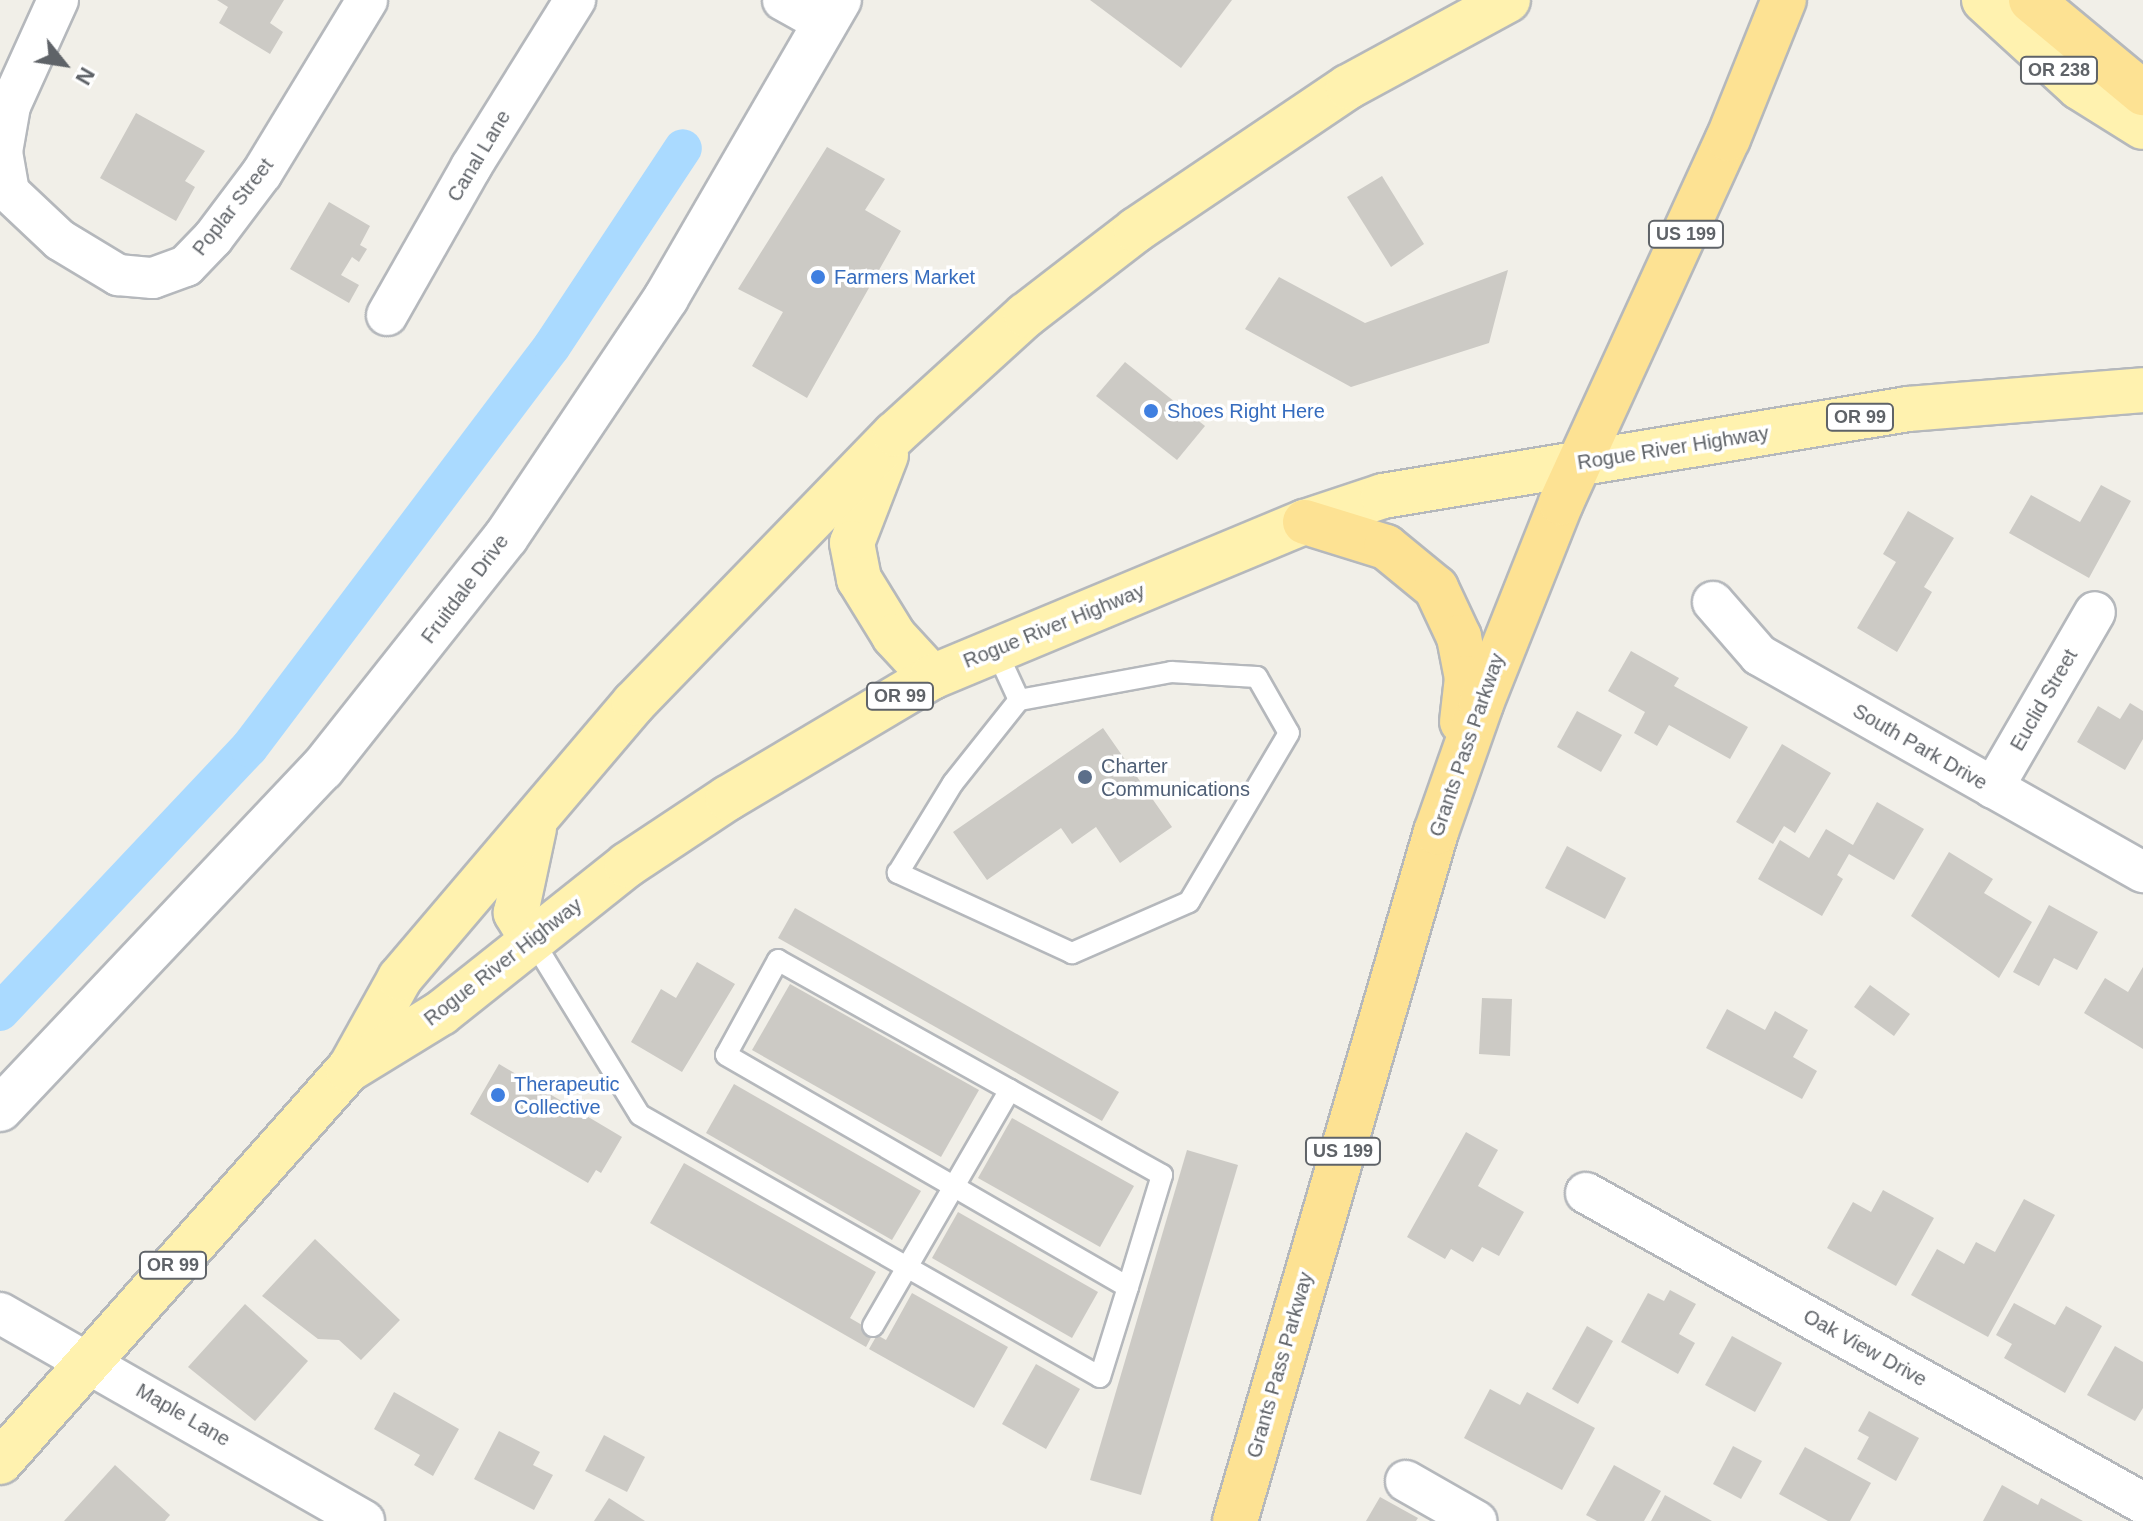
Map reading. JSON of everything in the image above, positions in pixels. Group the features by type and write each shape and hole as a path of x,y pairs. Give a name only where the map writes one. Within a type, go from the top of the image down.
{"highway":[{"name":"Grants Pass Parkway","path":"1235,1521 1455,781 1517,608 1722,154 1784,0"},
{"path":"2031,0 2143,93"},
{"path":"1305,522 1386,547 1436,588 1459,637 1467,678 1455,781"}],"main road":[{"name":"OR 99","path":"348,1070 400,978 634,703 895,434 1026,315 1136,230 1348,87 1508,0"},
{"name":"OR 238","path":"1984,0 2079,87 2143,127"},
{"name":"Rogue River Highway","path":"0,1462 87,1360 348,1070 441,1013 627,865 728,798 932,677 1305,522 1383,496 1908,409 2143,390"},
{"path":"895,434 852,543 859,579 894,636 932,677"},
{"path":"532,939 516,913 536,821"}],"street":[{"name":"Poplar Street","path":"58,0 10,106 2,152 9,192 60,240 118,275 153,278 186,266 213,238 262,173 367,0"},
{"name":"Canal Lane","path":"387,315 471,167 575,0"},
{"path":"783,0 832,12"},
{"name":"Fruitdale Drive","path":"0,1109 322,769 496,550 666,298 832,12"},
{"name":"South Park Drive","path":"1713,602 1759,655 2143,872"},
{"name":"Euclid Street","path":"1993,788 2095,612"},
{"name":"Oak View Drive","path":"1586,1193 2143,1503"},
{"name":"Maple Lane","path":"0,1313 364,1521"},
{"path":"1406,1481 1476,1521"}],"lane":[{"path":"996,650 1019,700"},
{"path":"1171,672 1257,677 1289,733 1189,902 1072,953 898,873 953,783 1019,700 1171,672"},
{"path":"532,939 640,1115 1100,1377 1128,1287 1162,1175 778,960 726,1055 1128,1287"},
{"path":"873,1326 1010,1090"}],"building":[{"path":"217,0 284,0 270,23 283,32 270,54 219,23 228,7"},
{"path":"1090,0 1232,0 1181,68"},
{"path":"136,113 205,151 185,181 195,187 176,221 100,178"},
{"path":"827,147 885,179 865,210 901,231 807,398 752,366 783,312 738,289"},
{"path":"1382,176 1424,244 1391,267 1347,197"},
{"path":"329,202 370,226 360,245 367,249 359,262 352,257 341,275 359,285 349,303 290,269"},
{"path":"1508,270 1489,343 1351,387 1245,329 1279,277 1365,323"},
{"name":"Shoes Right Here","path":"1125,362 1205,426 1177,460 1096,396"},
{"path":"2101,485 2131,501 2089,578 2009,533 2031,495 2080,522"},
{"path":"1908,511 1954,538 1924,587 1932,592 1897,652 1857,628 1896,562 1883,554"},
{"path":"1631,651 1679,678 1674,686 1748,727 1730,759 1669,725 1657,746 1634,733 1645,712 1608,691"},
{"path":"2130,703 2143,711 2143,739 2125,770 2077,742 2098,706 2120,719"},
{"path":"1577,711 1622,735 1601,772 1557,747"},
{"name":"Charter Communications","path":"1103,728 1172,827 1120,863 1096,827 1072,844 1061,828 987,880 953,832"},
{"path":"1782,744 1831,773 1795,833 1784,826 1773,844 1736,822"},
{"path":"1877,802 1924,829 1894,880 1849,854 1837,875 1843,879 1822,916 1758,879 1780,840 1809,858 1826,829 1853,845"},
{"path":"1567,846 1626,878 1605,919 1545,888"},
{"path":"1949,852 1993,879 1984,893 2032,922 1999,978 1911,916"},
{"path":"2049,905 2098,932 2077,970 2054,958 2039,986 2013,972"},
{"path":"795,908 1119,1092 1102,1121 778,938"},
{"path":"697,962 735,984 682,1072 631,1042 661,989 676,998"},
{"path":"2143,967 2143,1049 2084,1013 2105,978 2128,992"},
{"path":"790,984 979,1090 941,1157 752,1050"},
{"path":"1870,985 1910,1014 1894,1036 1854,1007"},
{"path":"1482,998 1512,999 1510,1056 1479,1054"},
{"path":"1727,1009 1765,1030 1775,1011 1808,1030 1793,1057 1817,1071 1802,1099 1706,1048"},
{"path":"499,1064 622,1137 601,1173 596,1170 588,1183 470,1114"},
{"path":"734,1084 921,1191 892,1240 706,1133"},
{"path":"1012,1118 1134,1186 1100,1247 978,1178"},
{"path":"1466,1132 1498,1150 1478,1186 1524,1212 1499,1256 1482,1247 1473,1262 1451,1249 1445,1259 1407,1237"},
{"path":"1187,1150 1238,1165 1141,1495 1090,1480"},
{"path":"684,1163 876,1272 850,1318 874,1332 866,1347 650,1223"},
{"path":"1883,1190 1934,1218 1896,1286 1827,1248 1853,1202 1871,1212"},
{"path":"2024,1199 2055,1215 1988,1337 1911,1295 1937,1249 1964,1264 1976,1242 1995,1252"},
{"path":"958,1212 1098,1292 1072,1338 932,1258"},
{"path":"315,1239 400,1320 361,1360 339,1340 318,1339 262,1296"},
{"path":"1670,1290 1696,1304 1679,1334 1695,1343 1678,1374 1621,1342 1648,1293 1664,1301"},
{"path":"912,1293 1008,1347 974,1408 869,1349 877,1335 886,1340"},
{"path":"2014,1303 2055,1325 2066,1306 2102,1326 2065,1393 2004,1358 2012,1344 1996,1335"},
{"path":"245,1304 308,1361 255,1421 188,1367"},
{"path":"1587,1326 1613,1341 1578,1404 1552,1389"},
{"path":"1732,1336 1782,1363 1755,1412 1705,1385"},
{"path":"2115,1346 2143,1362 2143,1408 2135,1421 2087,1395"},
{"path":"1036,1364 1080,1389 1046,1449 1002,1424"},
{"path":"1490,1389 1520,1405 1527,1392 1595,1428 1562,1490 1464,1438"},
{"path":"394,1392 459,1429 433,1476 414,1465 420,1455 374,1429"},
{"path":"1869,1411 1919,1438 1896,1481 1857,1459 1869,1437 1858,1431"},
{"path":"499,1431 540,1452 533,1465 553,1475 534,1510 474,1479"},
{"path":"604,1435 645,1457 627,1492 585,1471"},
{"path":"1733,1446 1762,1461 1741,1499 1713,1484"},
{"path":"1805,1447 1871,1483 1850,1521 1828,1521 1779,1494"},
{"path":"115,1465 170,1515 165,1521 64,1521"},
{"path":"1614,1465 1661,1491 1644,1521 1597,1521 1586,1515"},
{"path":"2002,1485 2038,1505 2041,1498 2083,1521 1983,1521"},
{"path":"1665,1495 1712,1521 1651,1521"},
{"path":"1380,1497 1418,1518 1416,1521 1366,1521"},
{"path":"609,1498 645,1521 594,1521"}],"waterway":[{"path":"0,1012 249,748 552,346 683,148"}],"place":[{"name":"Farmers Market","path":"818,277"},
{"name":"Shoes Right Here","path":"1151,411"},
{"name":"Charter Communications","path":"1085,777"},
{"name":"Therapeutic Collective","path":"498,1095"}]}
